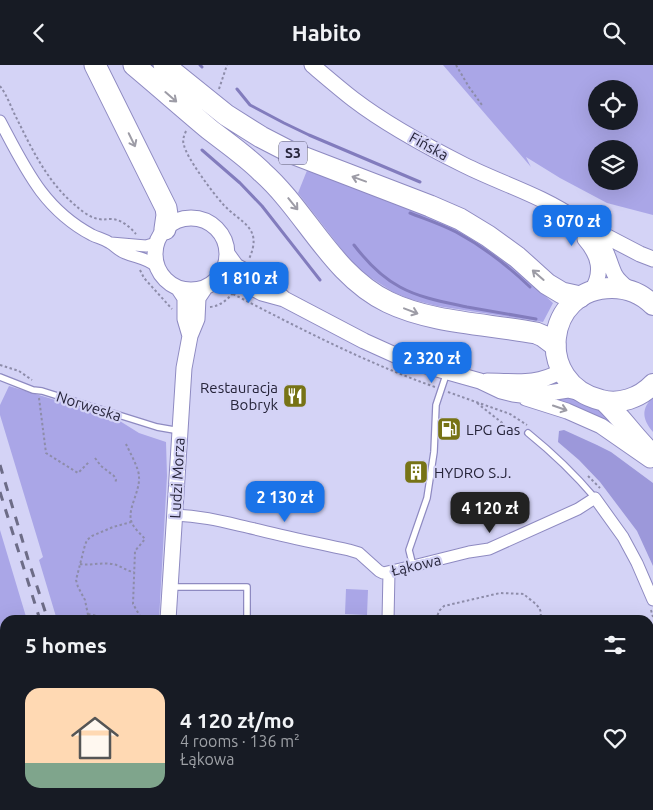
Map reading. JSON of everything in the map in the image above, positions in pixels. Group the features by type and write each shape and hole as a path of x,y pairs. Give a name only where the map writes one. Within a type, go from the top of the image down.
{"highway":[{"path":"94,65 166,208 167,215 161,236"},
{"name":"S3","path":"134,65 187,111 263,172 286,195 342,267 362,286 387,302 418,313 536,333 543,335 555,345"},
{"name":"S3","path":"164,65 226,115 261,137 300,156 460,219 488,236 562,293 585,294"},
{"path":"648,389 634,398 624,401 604,401 592,398 582,393 567,380 561,371 555,345 556,333 564,313 585,294 607,288 623,289 641,295 652,303"},
{"path":"648,389 636,412 638,419 653,437"},
{"path":"604,401 653,455"}],"street":[{"name":"Fińska","path":"312,65 353,99 382,119 465,165 541,198 587,226 605,249 616,276 621,283 632,291"},
{"path":"0,121 22,164 37,187 61,214 92,235 111,243 125,253 152,262 157,267"},
{"name":"Fińska","path":"558,207 591,246 596,255 599,275 596,284 585,294"},
{"path":"187,218 203,220 217,228 226,242 228,255 226,266 217,280 204,289 187,291 172,285 160,274 155,259 155,251 161,236 171,223 187,218"},
{"path":"587,226 653,259"},
{"path":"111,243 146,246 161,236"},
{"path":"228,255 236,266 267,283 284,299"},
{"path":"217,280 234,279 262,293 284,299 390,353 446,372 480,381 496,389 508,400 555,406 578,415 601,426 653,462"},
{"name":"Ludzi Morza","path":"179,289 184,298 185,319 190,336"},
{"name":"Ludzi Morza","path":"168,615 184,368 190,336 197,319 198,298 204,289"},
{"path":"480,381 525,383 553,376 561,371"},
{"path":"508,400 568,390 582,393"},
{"path":"595,498 623,537 653,600"},
{"name":"Łąkowa","path":"175,515 218,520 350,550 359,553 382,573 489,549 578,509 595,498"},
{"path":"388,615 389,572"}],"lane":[{"path":"413,567 409,550 426,497 434,452 436,405 446,372"},
{"name":"Norweska","path":"0,377 33,390 150,425 180,431"},
{"path":"528,433 555,455 595,498"},
{"path":"171,587 247,587 247,615"}],"path":[{"path":"216,93 227,65"},
{"path":"456,65 468,87 482,105"},
{"path":"0,86 36,157 54,184 70,201 89,215 97,219 117,220 127,224 136,234 138,245"},
{"path":"138,257 139,267 144,278 170,308 177,311"},
{"path":"232,294 332,345 380,366 475,402 523,439"},
{"path":"38,391 46,453 78,473 89,462"},
{"path":"495,409 508,400"},
{"path":"126,444 140,479 130,519 145,539 135,551 134,604 140,615"},
{"path":"95,458 114,476 115,483"},
{"path":"93,615 88,614 85,600 76,580 87,540 113,527 131,522"},
{"path":"80,564 111,564 134,573"},
{"path":"438,615 444,606 500,593 524,594 536,603 540,609 540,615"}],"shaded area":[{"path":"443,65 653,65 653,215 607,203 526,157 531,167"},
{"path":"308,168 390,199 458,229 484,244 517,270 553,303 543,322 437,306 410,299 393,292 365,274 349,259 298,193"},
{"path":"9,386 115,418 139,433 166,442 167,476 159,615 56,615 39,560 43,557 0,415 0,405"},
{"path":"567,396 603,410 628,435 547,397"},
{"path":"653,397 653,432 644,414 646,406"},
{"path":"564,430 611,452 653,483 653,566 637,531 600,482 558,442 559,431"},
{"path":"0,530 26,615 0,615"},
{"path":"346,589 368,590 367,615 345,614"}],"waterway":[{"path":"237,89 250,105 284,123 420,182"},
{"path":"202,150 240,183 262,206 320,280"},
{"path":"410,213 456,232 476,244 495,257 530,287"},
{"path":"354,245 381,274 408,291 424,297 467,307 536,319"}],"railway":[{"path":"0,465 46,615"},
{"path":"0,492 38,615"}],"place":[{"name":"Restauracja Bobryk","path":"295,396"},
{"name":"LPG Gas","path":"449,429"},
{"name":"HYDRO S.J.","path":"416,472"}]}
